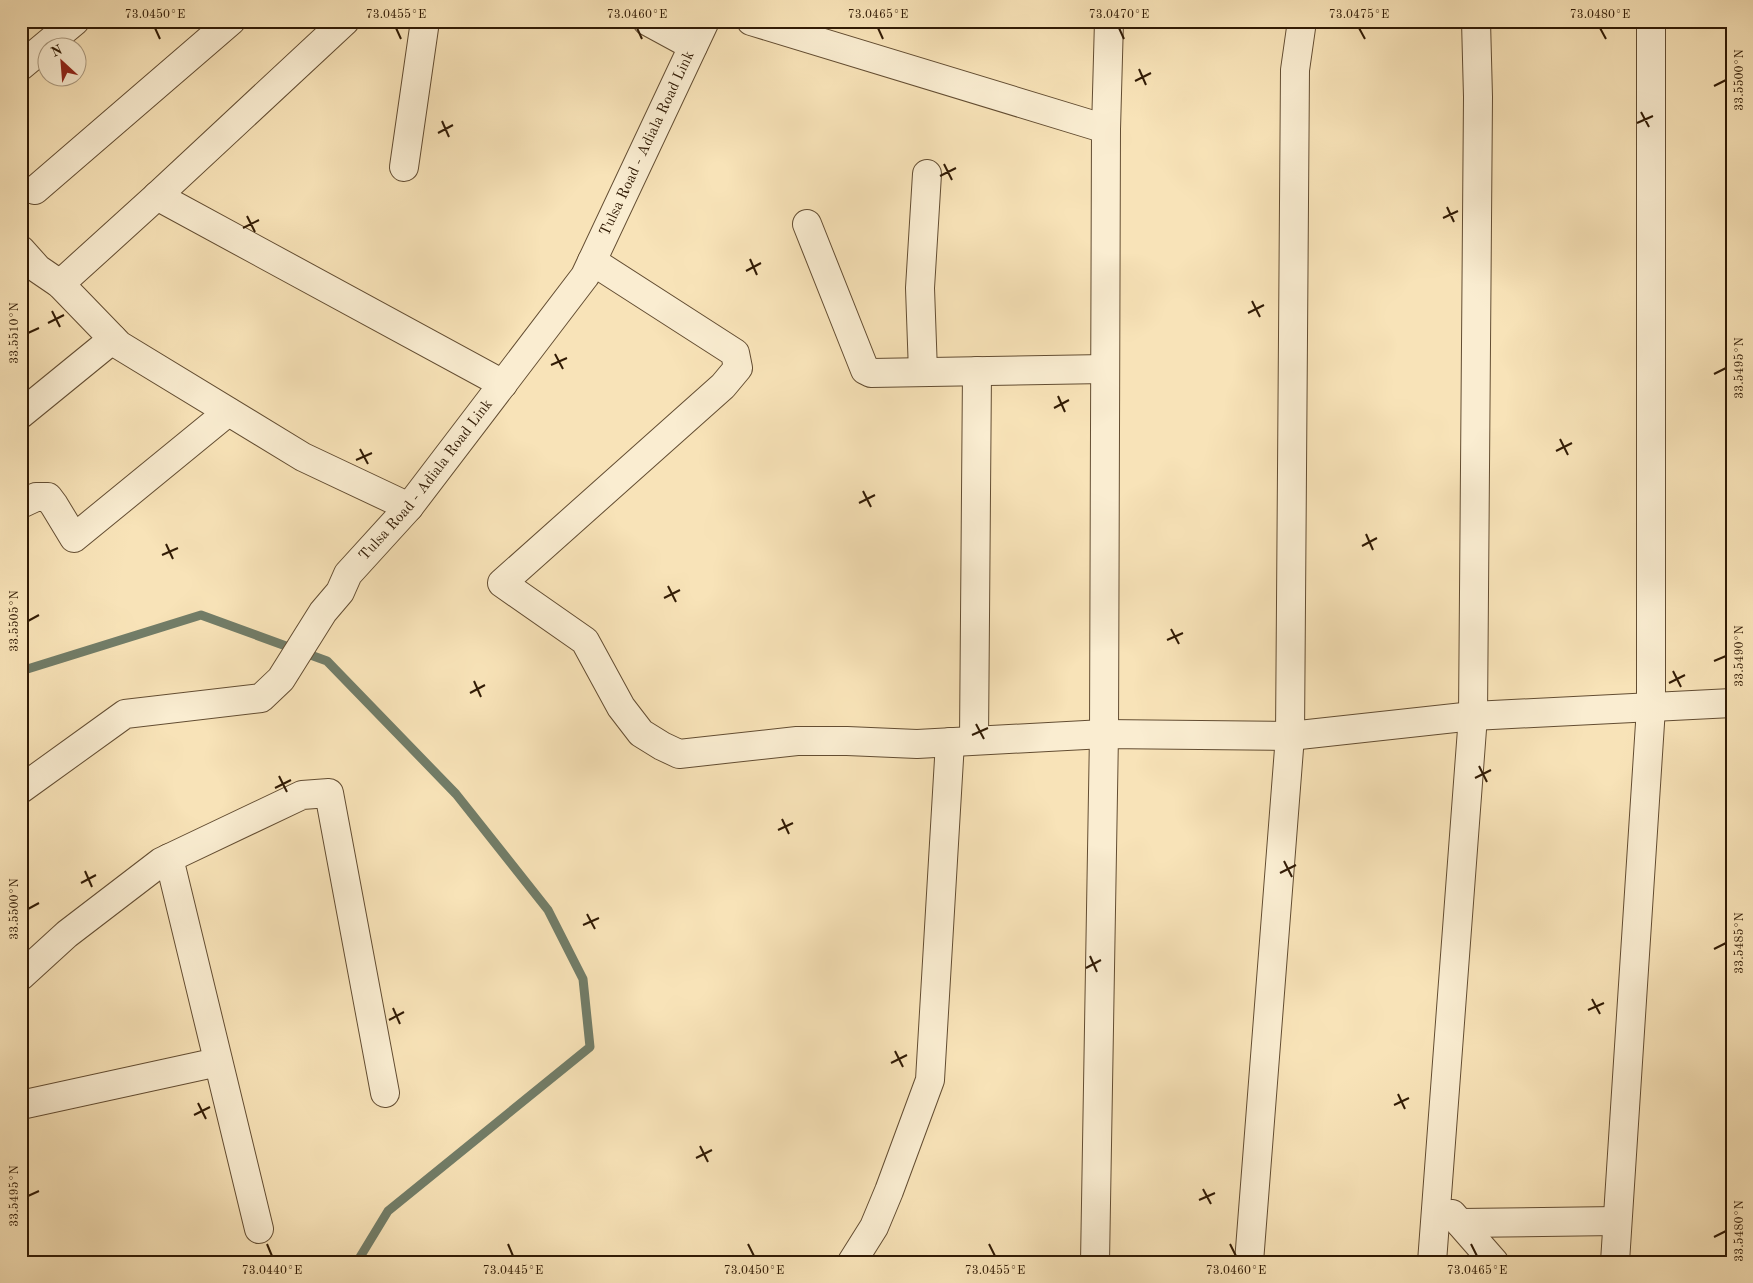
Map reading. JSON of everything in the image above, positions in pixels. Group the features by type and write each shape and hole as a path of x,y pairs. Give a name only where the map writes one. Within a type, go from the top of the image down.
{"street":[{"path":"21,66 75,21"},
{"path":"35,190 232,21"},
{"path":"60,284 346,21"},
{"path":"404,167 425,21"},
{"path":"646,21 693,46"},
{"name":"Tulsa Road - Adiala Road Link","path":"21,789 125,714 261,698 281,680 323,612 340,592 348,574 409,507 585,276 705,21"},
{"path":"751,21 1106,129"},
{"path":"1095,1262 1104,734 1106,129 1109,21"},
{"path":"1249,1262 1290,736 1295,70 1302,21"},
{"path":"1432,1262 1473,716 1478,97 1476,21"},
{"path":"1615,1262 1651,708 1651,21"},
{"path":"923,372 920,288 927,174"},
{"path":"157,196 503,384"},
{"path":"808,224 865,370 871,373 1105,369"},
{"path":"23,256 60,284 119,345 303,457 409,507"},
{"path":"592,261 735,353 738,368 723,386 502,583 585,641 621,707 641,733 679,754 797,741 917,744 1104,734 1290,736 1473,716 1732,703"},
{"path":"21,414 114,340"},
{"path":"852,1262 874,1227 930,1080 962,741 977,371"},
{"path":"21,504 36,497 48,497 74,538 228,412"},
{"path":"21,976 67,934 162,862 302,796 329,793 385,1093"},
{"path":"169,858 259,1229"},
{"path":"21,1105 218,1062"},
{"path":"1437,1196 1494,1262"},
{"path":"1460,1222 1617,1221"}],"waterway":[{"path":"21,671 201,615 327,661 456,794 548,910 583,979 590,1047 388,1211 357,1262"}]}
